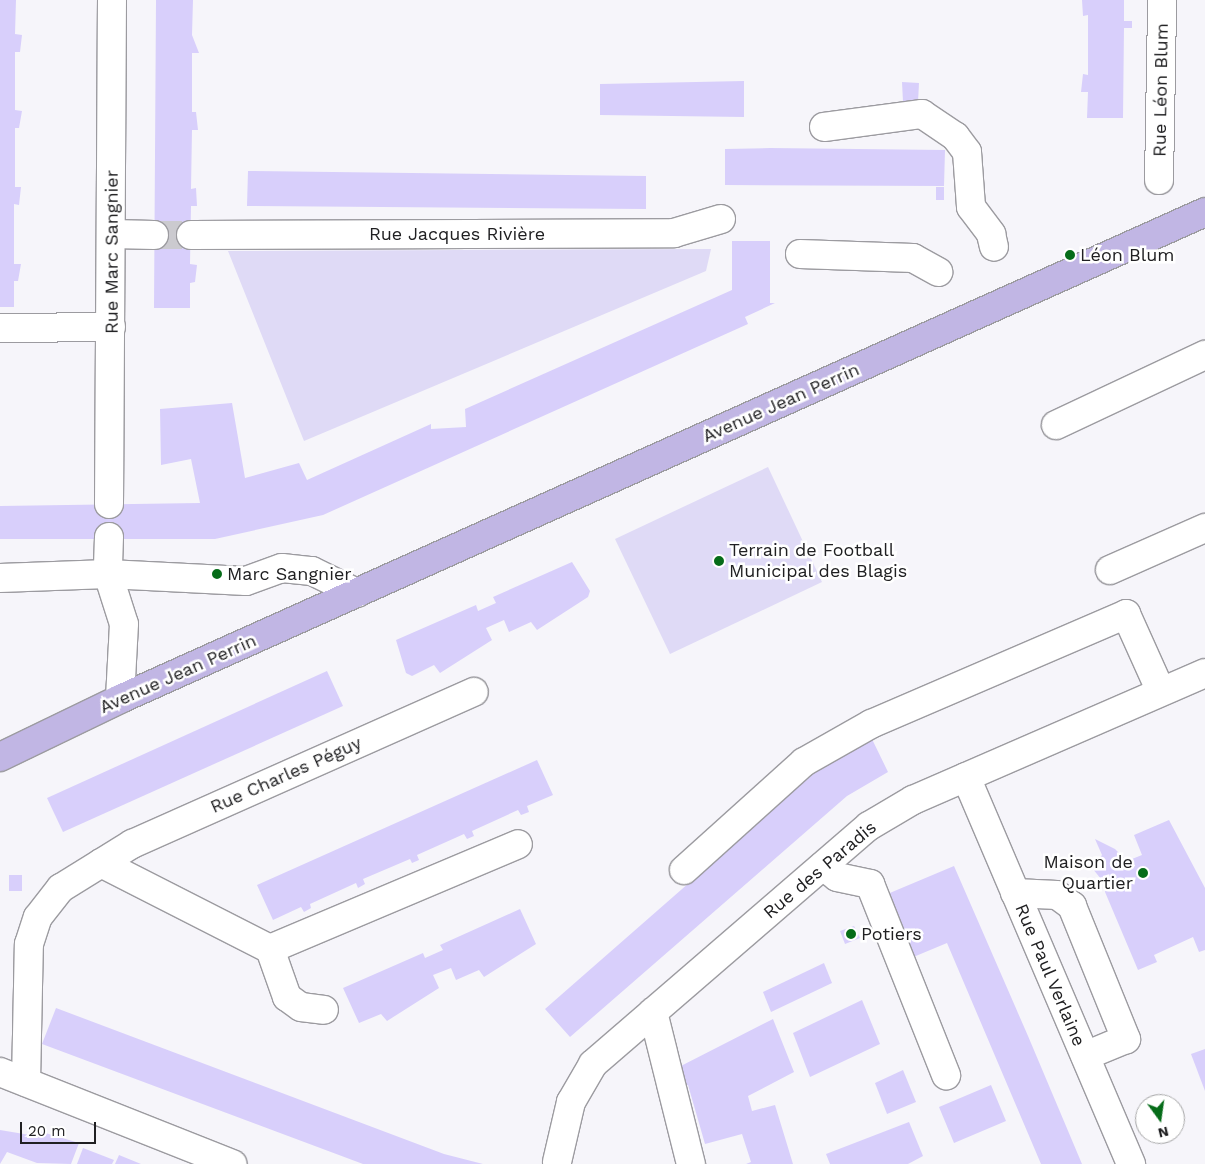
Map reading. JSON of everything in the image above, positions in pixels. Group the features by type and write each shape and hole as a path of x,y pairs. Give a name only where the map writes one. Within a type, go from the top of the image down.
{"main road":[{"name":"Avenue Jean Perrin","path":"0,757 120,699 1205,212"}],"street":[{"name":"Rue Marc Sangnier","path":"109,504 113,234 112,0"},
{"name":"Rue Léon Blum","path":"1158,180 1162,0"},
{"path":"824,127 922,114 955,136 967,152 971,207 991,234 994,247"},
{"name":"Rue Jacques Rivière","path":"191,235 674,233 721,220"},
{"path":"113,234 154,236"},
{"path":"800,254 913,258 938,272"},
{"path":"0,328 112,327"},
{"path":"1056,425 1205,355"},
{"path":"1110,570 1205,528"},
{"path":"109,537 108,574 124,624 120,699"},
{"path":"0,578 108,574 246,581 282,568 312,571 357,593"},
{"path":"684,870 804,762 862,728 1126,614 1161,692"},
{"name":"Rue des Paradis","path":"557,1162 571,1102 593,1064 869,826 913,800 1205,673"},
{"name":"Rue Charles Péguy","path":"26,1082 29,944 38,917 61,888 132,844 474,692"},
{"name":"Rue Paul Verlaine","path":"966,777 1131,1164"},
{"path":"270,949 518,844"},
{"path":"101,863 270,949 287,997 302,1007 324,1010"},
{"path":"823,866 837,877 870,884 946,1075"},
{"name":"Rue Paul Verlaine","path":"1016,893 1057,895 1072,906 1126,1039 1085,1056"},
{"path":"653,1012 691,1164"},
{"path":"0,1072 232,1164"}],"shaded area":[{"path":"711,249 706,271 304,441 228,251"},
{"name":"Terrain de Football Municipal des Blagis","path":"768,467 822,582 670,654 615,539"}],"building":[{"path":"0,0 16,0 15,34 22,35 20,52 15,52 15,110 22,111 19,128 15,128 15,187 21,187 19,205 14,204 14,264 21,264 18,281 14,281 14,307 0,307"},
{"path":"156,0 193,0 192,35 199,53 192,53 192,112 196,112 198,130 192,130 191,189 196,188 197,206 191,206 190,264 197,265 195,282 190,283 190,308 154,308"},
{"path":"1082,0 1124,0 1124,21 1132,21 1132,28 1124,28 1123,118 1087,118 1088,92 1081,92 1083,74 1088,75 1088,15 1083,16"},
{"path":"744,81 744,117 600,115 600,84"},
{"path":"902,82 919,83 918,102 903,102"},
{"path":"725,149 945,150 944,186 725,185"},
{"path":"248,171 646,176 646,209 247,206"},
{"path":"936,187 944,187 944,200 936,200"},
{"path":"732,241 770,241 770,303 775,303 745,317 748,324 323,515 215,539 0,539 0,506 200,503 191,459 161,465 160,409 232,403 245,478 299,463 307,480 431,424 431,429 466,427 465,409 732,290"},
{"path":"572,562 590,591 588,597 537,630 531,622 509,632 504,620 486,628 492,640 440,673 434,665 412,676 406,673 396,640 476,605 478,611 496,603 493,597"},
{"path":"327,671 343,706 63,832 47,798"},
{"path":"871,737 888,772 847,796 570,1037 545,1009 819,769"},
{"path":"537,760 553,795 527,806 529,812 521,815 518,810 472,831 474,836 467,839 464,834 417,855 419,860 412,863 410,859 363,879 365,884 358,888 356,883 310,904 311,908 304,912 301,907 273,920 257,885"},
{"path":"1169,820 1205,888 1205,950 1199,952 1193,937 1154,955 1157,962 1138,970 1105,892 1106,885 1092,868 1102,855 1095,839 1115,849 1127,861 1142,855 1134,835"},
{"path":"954,866 1082,1164 1041,1164 947,943 911,958 885,895"},
{"path":"9,875 22,875 22,891 9,891"},
{"path":"520,909 536,944 484,977 479,970 456,980 451,968 433,975 439,988 387,1021 381,1014 359,1023 343,988 423,953 425,958 443,950 440,945"},
{"name":"Potiers","path":"854,926 860,938 845,944 840,931"},
{"path":"824,963 832,983 771,1012 763,992"},
{"path":"862,1000 880,1044 810,1077 793,1033"},
{"path":"56,1008 444,1154 483,1164 363,1164 42,1044"},
{"path":"773,1019 794,1072 748,1096 752,1111 775,1105 793,1164 746,1164 751,1162 742,1134 705,1144 688,1085 680,1087 675,1069"},
{"path":"1205,1049 1205,1091 1191,1054"},
{"path":"903,1070 916,1102 887,1114 875,1083"},
{"path":"991,1085 1006,1121 954,1143 939,1107"},
{"path":"909,1122 923,1156 908,1164 830,1164 826,1154"},
{"path":"32,1129 79,1143 71,1164 37,1163 7,1152 0,1164 0,1130 30,1135"},
{"path":"83,1148 114,1160 112,1164 77,1164"},
{"path":"119,1155 141,1164 115,1164"}],"tunnel":[{"path":"154,235 191,235"}],"place":[{"name":"Léon Blum","path":"1070,255"},
{"name":"Terrain de Football Municipal des Blagis","path":"719,561"},
{"name":"Marc Sangnier","path":"217,574"},
{"name":"Maison de Quartier","path":"1143,873"},
{"name":"Potiers","path":"851,934"}]}
